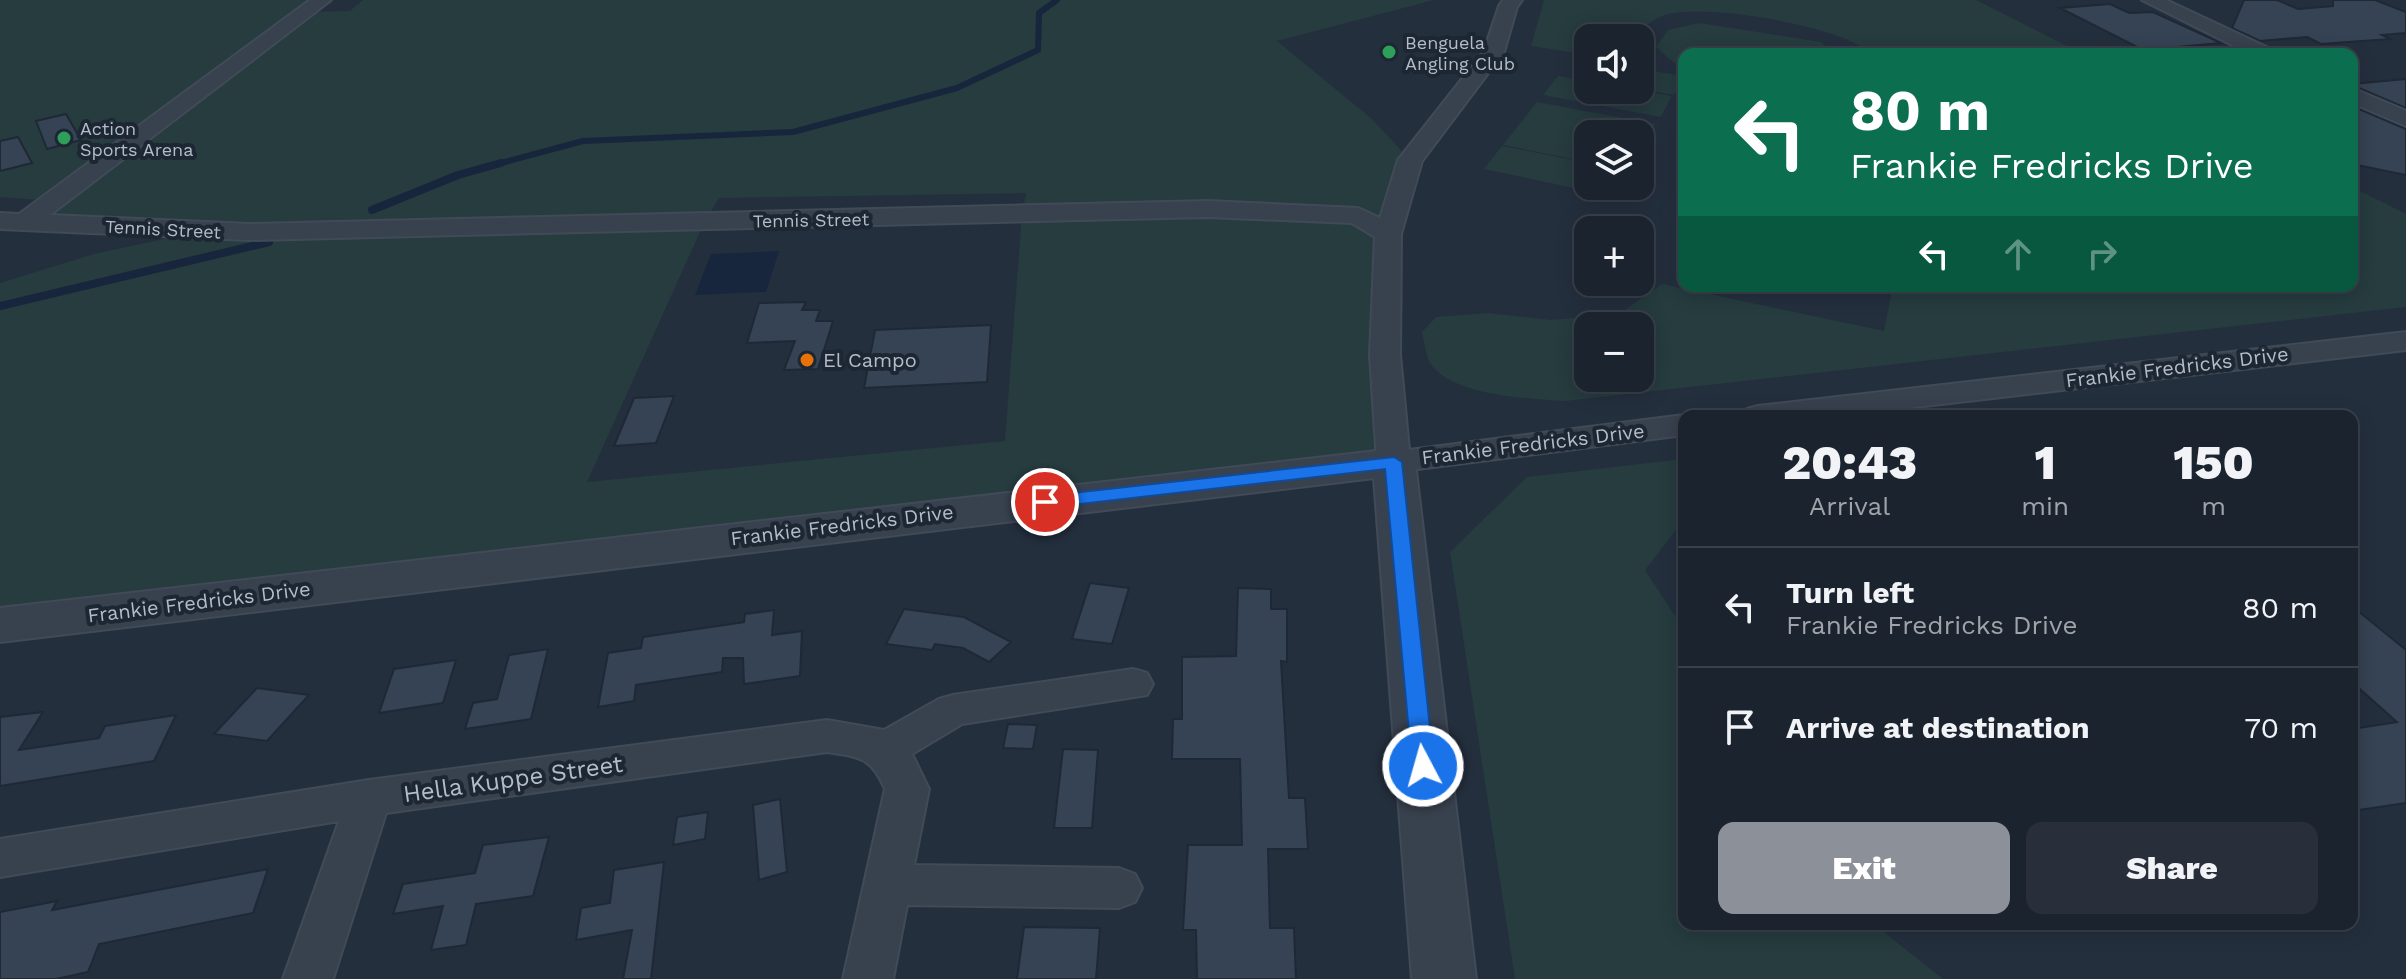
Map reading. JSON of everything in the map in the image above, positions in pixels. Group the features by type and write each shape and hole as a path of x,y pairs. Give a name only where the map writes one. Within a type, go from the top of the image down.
{"street":[{"path":"13,222 322,0"},
{"path":"1444,979 1385,355 1388,234 1410,160 1494,52 1508,6 1513,0"},
{"path":"2151,0 2253,48"},
{"path":"2358,98 2406,119"},
{"name":"Tennis Street","path":"13,222 249,232 1208,209 1358,216 1388,234"},
{"name":"Frankie Fredricks Drive","path":"1810,410 2406,341"},
{"name":"Frankie Fredricks Drive","path":"0,625 1394,462 1678,426"},
{"path":"868,979 907,789 893,759 883,751 953,710 1133,684"},
{"name":"Hella Kuppe Street","path":"0,858 369,798 827,736 872,743 883,751"},
{"path":"308,979 369,798"},
{"path":"888,885 1119,888"}],"green space":[{"name":"Action Sports Arena","path":"0,0 316,0 40,200 0,197"},
{"path":"363,0 1434,0 1277,41 1372,119 1410,160 1402,180 1394,462 0,619 0,283 94,254 192,233 25,222 306,12 350,11","holes":["1026,193 1005,441 587,482 704,223 719,198"]},
{"path":"1544,0 1976,0 2071,48 1864,48 1804,26 1731,13 1686,12 1668,14 1648,24 1574,24 1574,53 1531,46"},
{"path":"1699,23 1821,42 1828,48 1678,48 1678,63 1656,47 1668,30"},
{"path":"1654,71 1678,75 1678,88 1674,95 1654,91"},
{"path":"1558,76 1574,79 1574,101 1543,95"},
{"path":"1654,93 1672,96 1661,117 1591,104 1654,104"},
{"path":"1537,102 1634,120 1574,120 1574,159 1503,145"},
{"path":"1502,146 1574,160 1574,188 1484,169"},
{"path":"2358,190 2406,214 2406,307 1654,391 1654,312 1622,312 1645,296 1654,296 1654,290 1662,284 1678,287 1678,292 1700,292 1884,331 1892,292 2358,292"},
{"path":"1487,313 1551,320 1574,318 1574,392 1646,392 1565,401 1492,394 1473,389 1440,374 1430,363 1422,332 1436,317"},
{"path":"1678,460 1678,528 1645,570 1678,621 1678,930 1883,930 1943,979 1515,979 1450,552 1527,477"}],"water":[{"path":"779,251 766,292 695,295 711,254"}],"building":[{"path":"2244,0 2277,0 2298,9 2333,6 2333,0 2375,0 2406,12 2406,33 2382,35 2390,39 2321,44 2307,37 2260,41 2232,28"},
{"path":"2110,4 2129,13 2153,12 2221,43 2139,48 2060,8"},
{"path":"2406,79 2406,108 2358,88 2358,83"},
{"path":"2358,109 2406,129 2406,175 2358,165"},
{"path":"66,114 81,140 47,149 36,121"},
{"path":"18,137 32,163 0,171 0,141"},
{"path":"806,302 802,310 820,310 816,321 833,321 818,369 784,370 795,341 747,343 759,303"},
{"path":"991,325 987,382 864,388 875,330"},
{"path":"674,396 656,443 614,446 634,398"},
{"path":"1090,583 1129,588 1112,644 1072,639"},
{"path":"1238,588 1271,589 1271,609 1287,609 1287,662 1281,661 1289,798 1305,798 1308,849 1268,849 1270,928 1294,928 1296,979 1197,979 1196,930 1183,930 1188,845 1242,845 1240,759 1172,759 1173,719 1182,719 1182,657 1236,656"},
{"path":"904,609 964,617 1011,642 989,662 963,648 935,644 932,650 886,644"},
{"path":"774,610 772,635 802,631 800,676 744,684 743,658 723,658 722,672 636,685 634,701 598,707 608,653 641,648 643,637 744,622 745,614"},
{"path":"2358,611 2406,650 2406,803 2358,810 2358,728 2397,722 2358,687"},
{"path":"548,649 531,719 465,729 473,703 497,699 509,655"},
{"path":"456,660 443,703 379,713 394,669"},
{"path":"257,688 309,695 267,741 214,734"},
{"path":"43,712 19,750 99,738 105,726 176,715 154,761 0,786 0,717"},
{"path":"1008,724 1037,725 1033,749 1003,748"},
{"path":"1063,749 1098,750 1092,828 1054,828"},
{"path":"780,799 787,872 759,880 753,805"},
{"path":"708,812 705,839 673,845 677,817"},
{"path":"549,837 533,896 476,904 466,945 431,950 443,906 393,914 403,884 475,873 483,845"},
{"path":"664,862 651,979 623,979 632,930 576,940 581,908 610,903 614,870"},
{"path":"268,869 253,913 99,944 88,972 56,979 0,979 0,912 57,901 52,910"},
{"path":"1024,927 1100,928 1096,979 1017,979"}],"waterway":[{"path":"494,165 583,141 793,132 957,88 1038,50 1039,13 1057,0"},
{"path":"372,210 458,175 501,163"},
{"path":"0,306 269,242"}],"place":[{"name":"Benguela Angling Club","path":"1389,52"},
{"name":"Action Sports Arena","path":"64,138"},
{"name":"El Campo","path":"807,360"}],"route":[{"path":"1045,502 1394,462 1423,766"}]}
